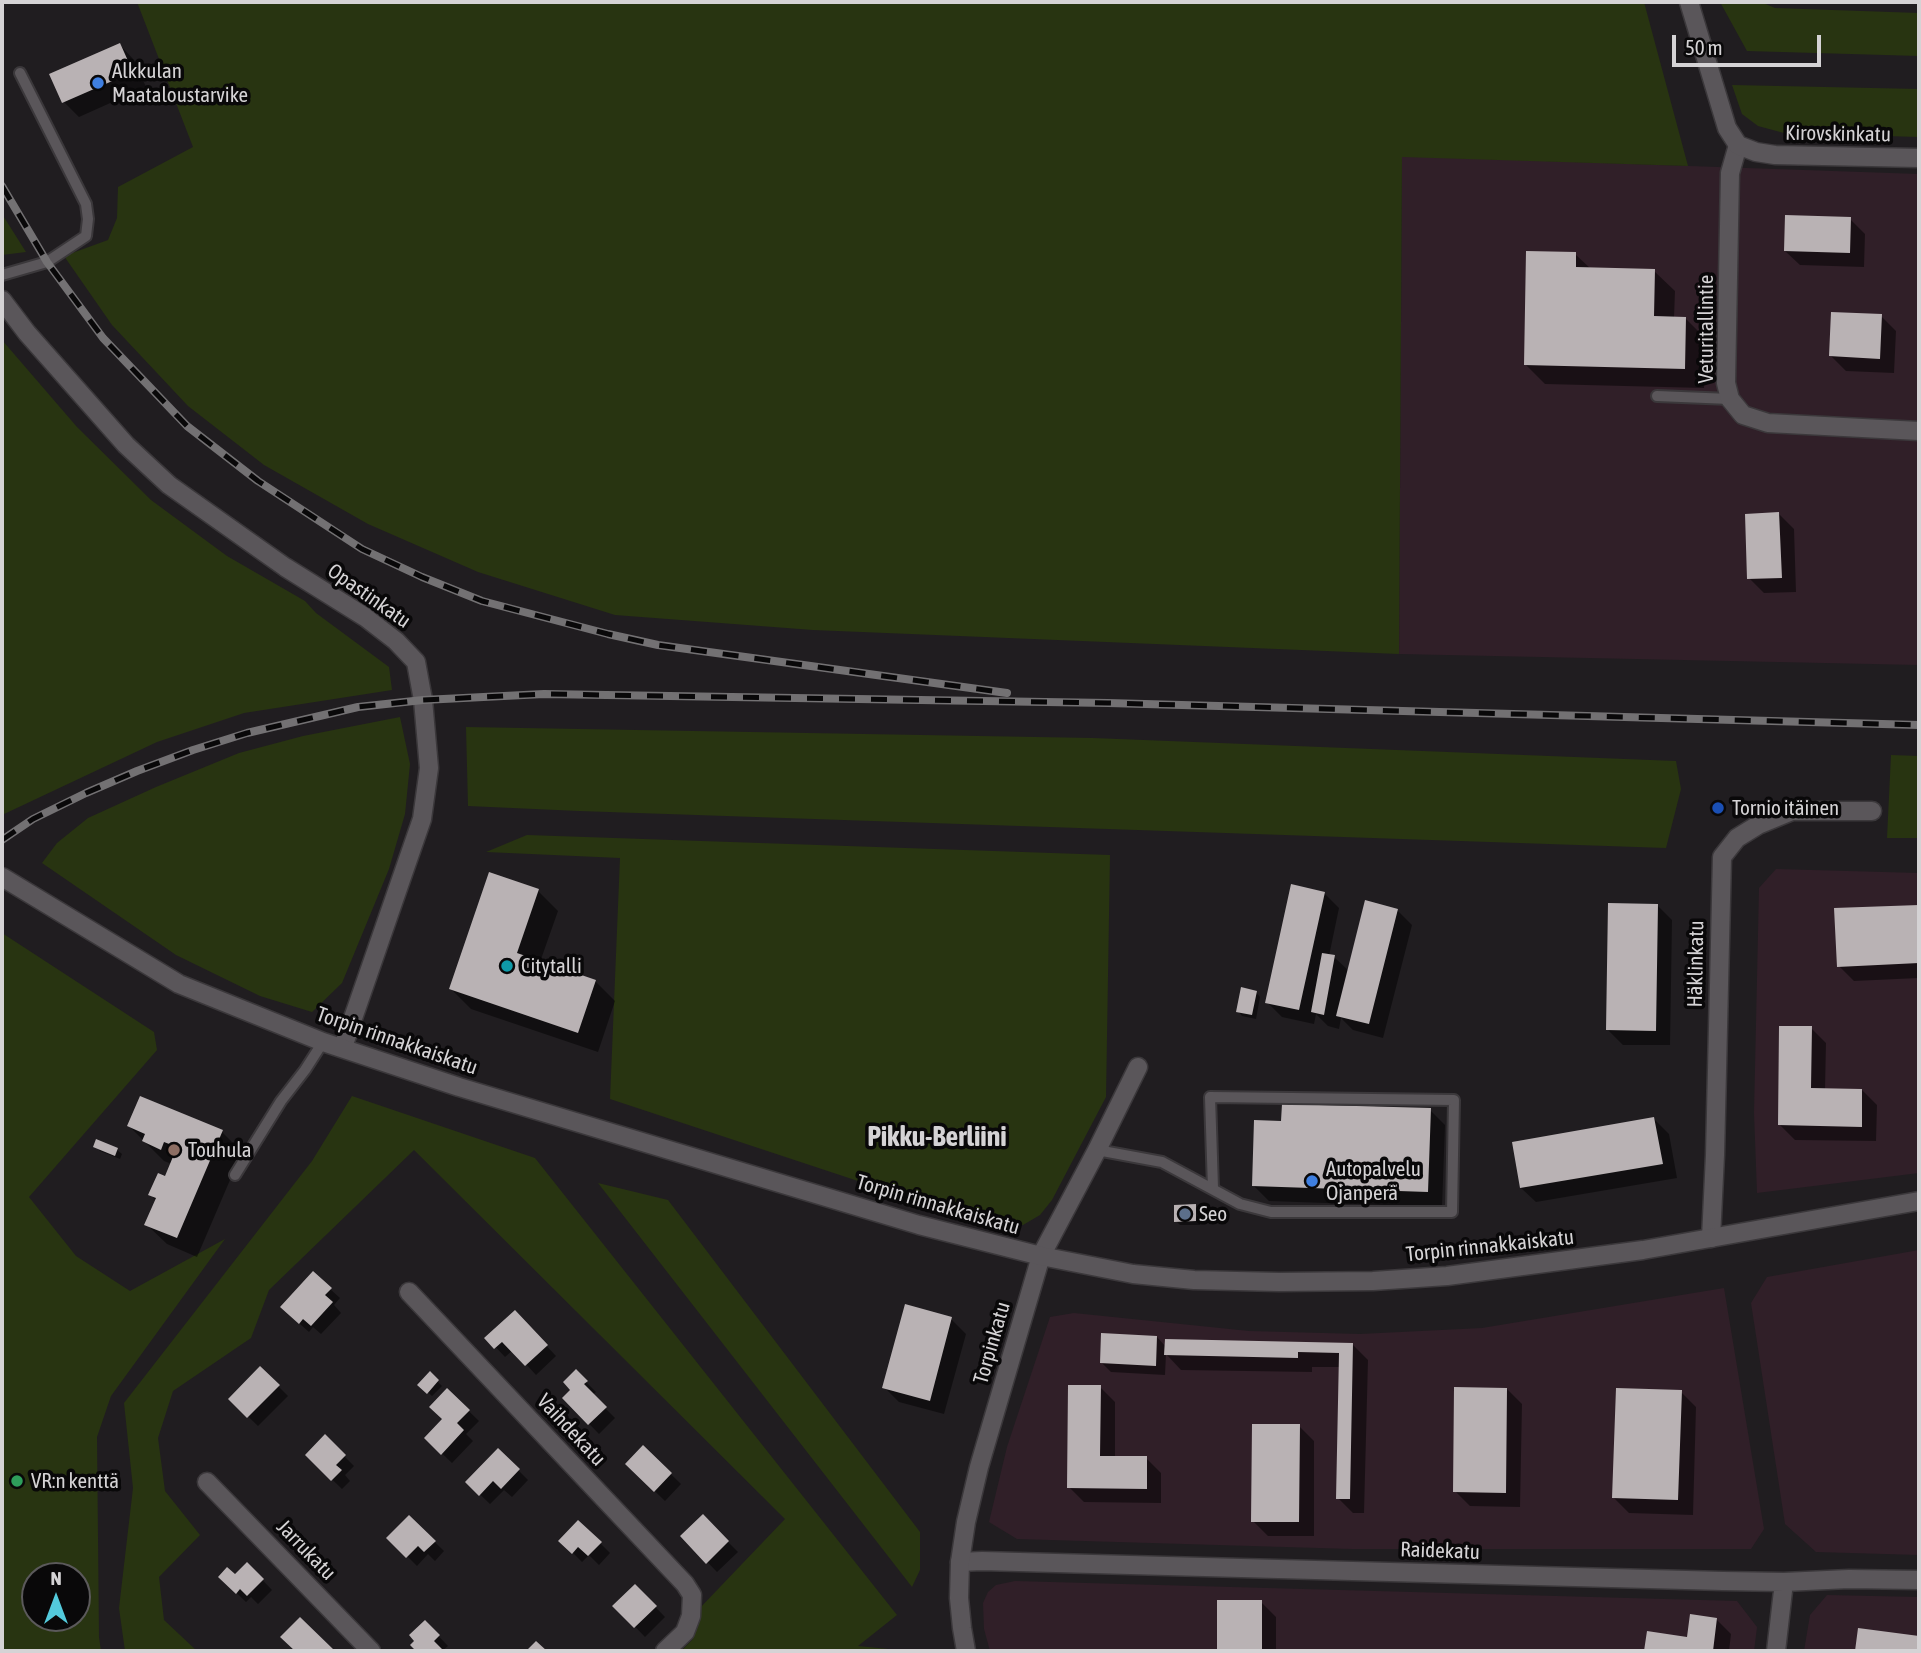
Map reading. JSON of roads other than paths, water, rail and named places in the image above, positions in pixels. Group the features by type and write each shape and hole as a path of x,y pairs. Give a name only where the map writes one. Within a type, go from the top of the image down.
{"street":[{"path":"1689,2 1727,128 1738,145"},
{"name":"Kirovskinkatu","path":"1738,145 1755,152 1775,155 1919,158"},
{"name":"Veturitallintie","path":"1738,145 1730,173 1726,383 1730,399 1743,415 1768,423 1919,431"},
{"name":"Opastinkatu","path":"2,300 27,333 126,445 169,485 285,567 365,617 396,641 416,662 423,700 429,768 422,819 343,1047"},
{"name":"Häklinkatu","path":"1711,1238 1722,857 1737,838 1758,825 1792,811 1872,811"},
{"name":"Torpin rinnakkaiskatu","path":"2,877 179,984 323,1042 472,1091 907,1222 1041,1256 1133,1274 1194,1280 1279,1282 1373,1281 1447,1276 1711,1238 1919,1201"},
{"name":"Torpinkatu","path":"966,1651 960,1608 960,1562 966,1522 979,1467 1041,1256 1138,1067"},
{"name":"Vaihdekatu","path":"409,1292 685,1584 692,1595 691,1616 685,1632 665,1651"},
{"name":"Jarrukatu","path":"207,1482 371,1651"},
{"name":"Raidekatu","path":"960,1562 1784,1582 1919,1580"},
{"path":"1776,1651 1784,1582"}],"lane":[{"path":"2,275 47,262 86,236 88,219 86,204 20,73"},
{"path":"1657,396 1730,399"},
{"path":"234,1175 323,1042"},
{"path":"1097,1150 1162,1162 1240,1204 1271,1212 1451,1212 1454,1100 1210,1097 1213,1188"}],"railway":[{"path":"2,186 47,262 103,338 187,426 258,481 362,549 482,601 608,634 658,645 1007,693"},
{"path":"2,840 33,819 86,793 193,750 247,733 358,707 423,700 544,694 1108,703 1919,725"}],"place":[{"name":"Alkkulan Maataloustarvike","path":"98,83"},
{"name":"Tornio itäinen","path":"1718,808"},
{"name":"Citytalli","path":"507,966"},
{"name":"Touhula","path":"174,1150"},
{"name":"Autopalvelu Ojanperä","path":"1312,1181"},
{"name":"Seo","path":"1185,1214"},
{"name":"VR:n kenttä","path":"17,1481"}],"district":[{"name":"Pikku-Berliini","path":"937,1137"}]}
